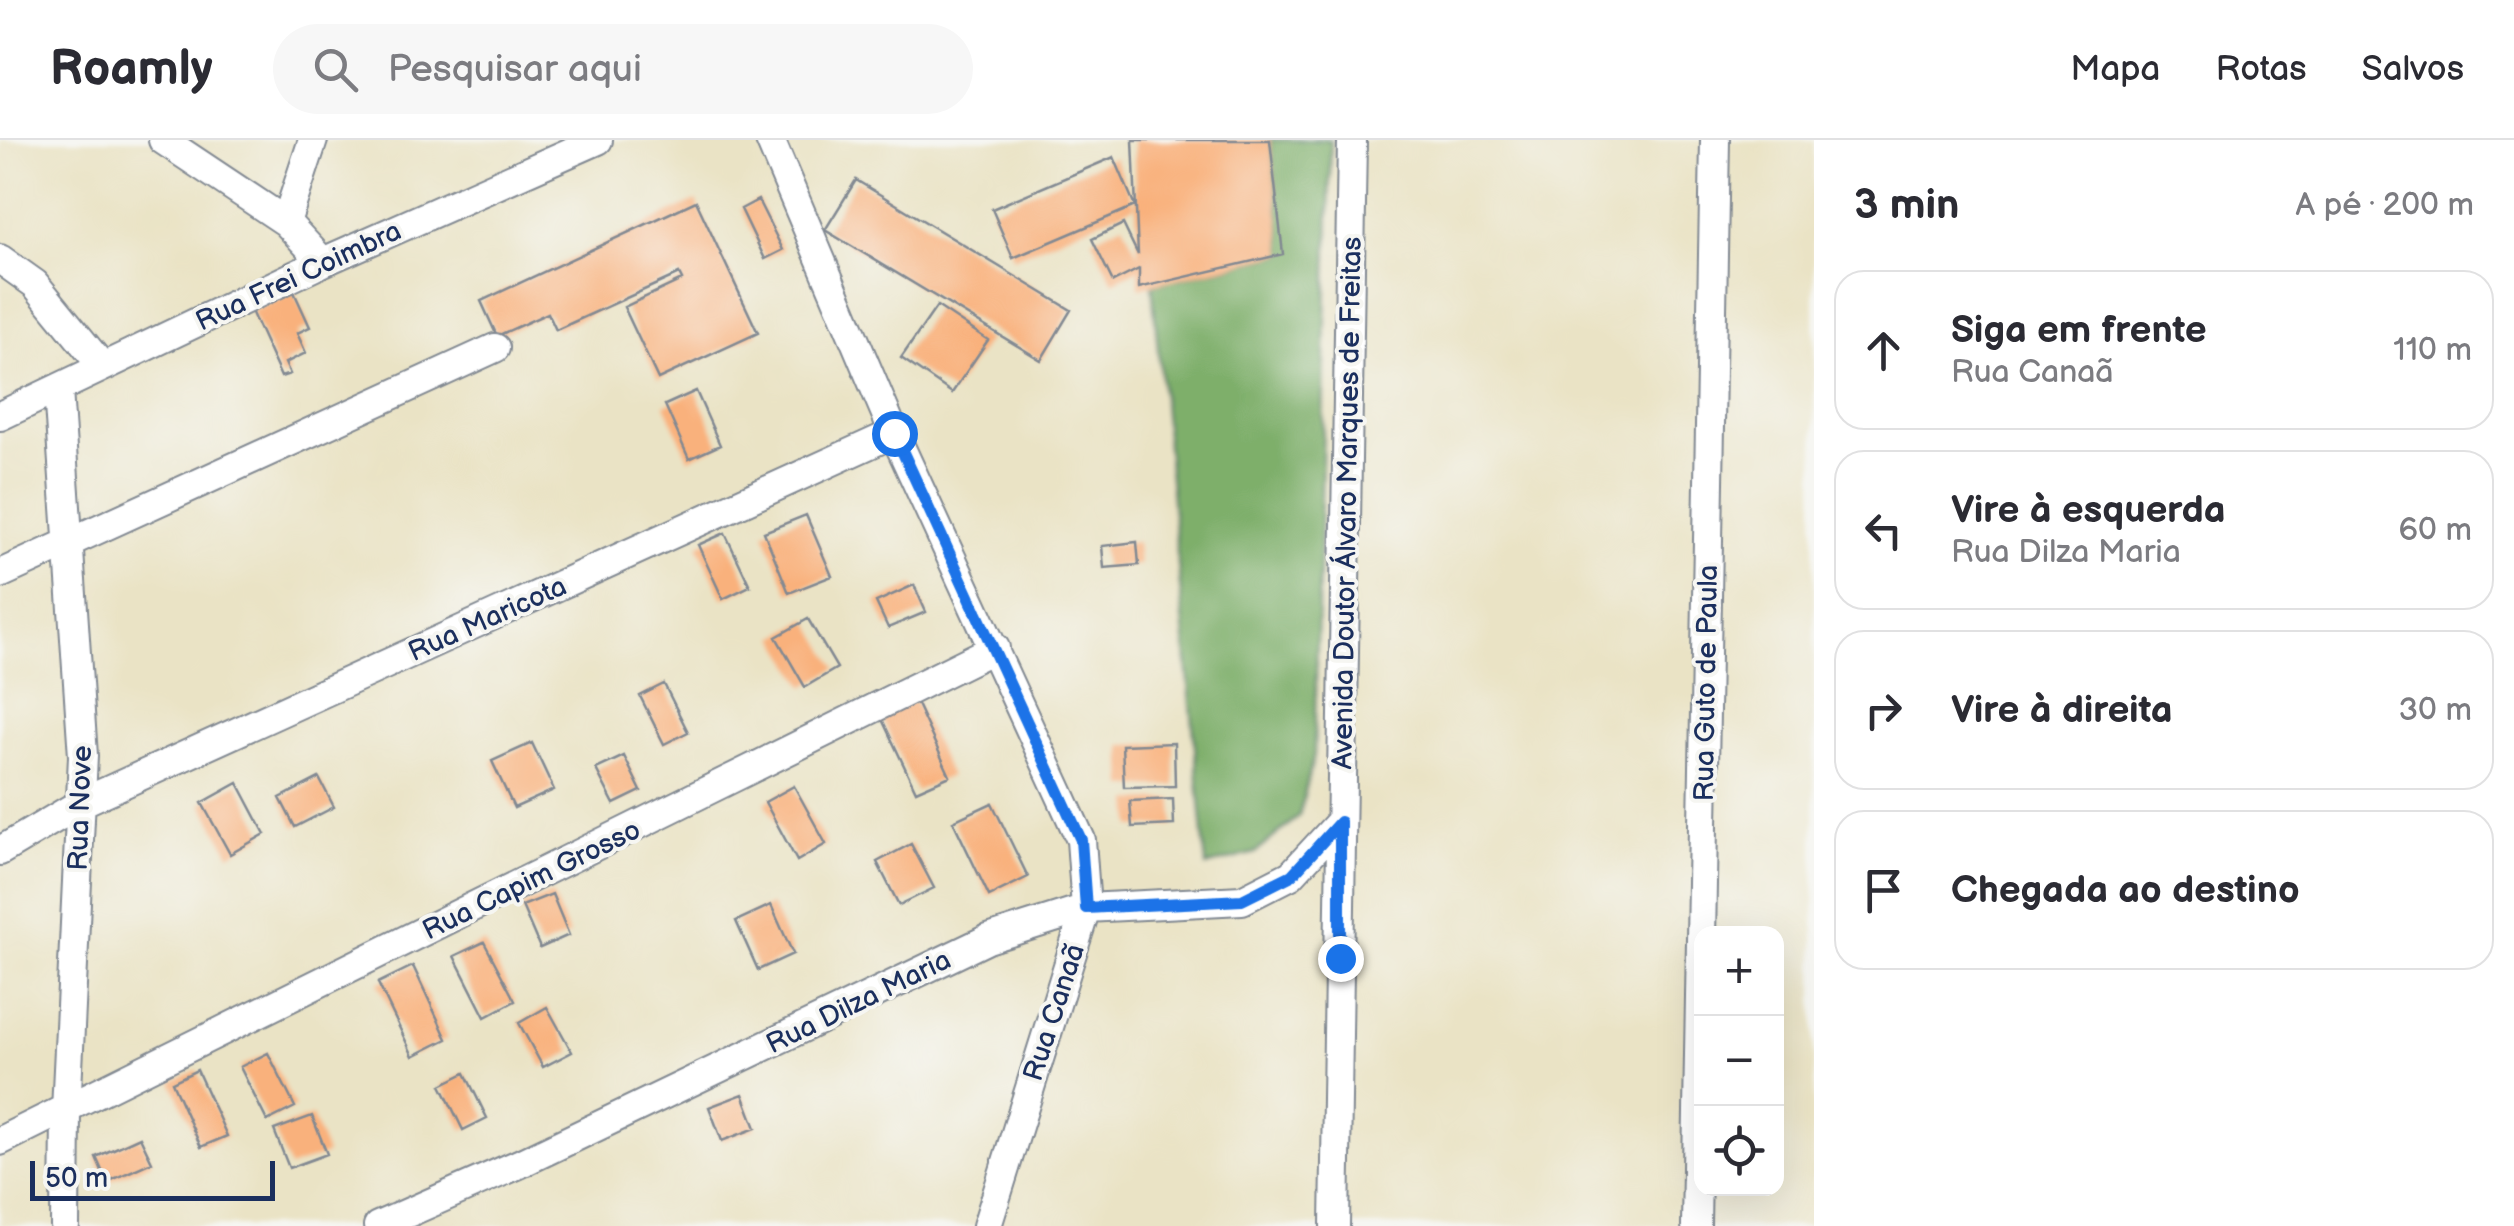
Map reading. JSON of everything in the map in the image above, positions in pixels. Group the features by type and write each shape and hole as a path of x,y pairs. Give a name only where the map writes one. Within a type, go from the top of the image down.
{"street":[{"path":"162,140 286,222 323,262"},
{"path":"286,222 312,140"},
{"name":"Rua Frei Coimbra","path":"0,416 323,262 598,140"},
{"name":"Rua Canaã","path":"770,140 894,433 1081,840 1086,908 987,1226"},
{"name":"Avenida Doutor Álvaro Marques de Freitas","path":"1336,1226 1352,140"},
{"name":"Rua Guto de Paula","path":"1696,1226 1714,140"},
{"path":"0,259 35,284 102,366"},
{"path":"0,574 495,348"},
{"name":"Rua Nove","path":"58,390 83,756 66,1110 65,1226"},
{"name":"Rua Maricota","path":"0,852 81,803 894,433"},
{"name":"Rua Capim Grosso","path":"0,1141 995,648"},
{"name":"Rua Dilza Maria","path":"378,1226 519,1164 988,939 1086,908 1242,900 1292,875 1340,822"}],"green space":[{"path":"1270,140 1331,140 1314,755 1299,816 1255,853 1206,866 1152,285 1283,254"}],"building":[{"path":"1133,140 1270,140 1283,254 1139,288 1139,269 1113,282 1092,239 1123,224 1138,255"},
{"path":"1114,157 1135,206 1013,258 992,209"},
{"path":"856,180 1071,310 1041,360 825,230"},
{"path":"758,200 783,250 765,259 741,209"},
{"path":"696,201 758,333 658,379 624,307 682,280 679,274 556,330 548,313 497,336 481,301"},
{"path":"294,292 310,327 297,333 306,353 285,363 290,374 281,377 251,311"},
{"path":"937,306 988,340 952,393 901,358"},
{"path":"696,391 720,445 689,459 665,405"},
{"path":"806,515 832,576 789,593 764,532"},
{"path":"725,533 750,586 723,599 698,545"},
{"path":"1137,542 1139,565 1104,568 1102,546"},
{"path":"914,585 926,612 888,628 876,602"},
{"path":"808,619 837,668 805,687 776,637"},
{"path":"664,684 688,732 664,744 640,696"},
{"path":"915,700 950,776 916,791 881,717"},
{"path":"532,743 554,790 514,808 492,761"},
{"path":"1174,743 1175,786 1124,787 1122,745"},
{"path":"624,756 641,791 614,804 596,769"},
{"path":"319,778 334,807 295,827 280,798"},
{"path":"238,783 265,834 230,854 202,803"},
{"path":"794,786 826,844 797,861 765,802"},
{"path":"1173,799 1174,825 1132,827 1130,801"},
{"path":"992,803 1028,877 989,896 953,821"},
{"path":"911,844 934,888 899,905 877,862"},
{"path":"552,894 569,935 540,948 522,906"},
{"path":"771,905 793,954 758,970 736,921"},
{"path":"484,942 515,1001 485,1017 454,956"},
{"path":"413,966 447,1039 413,1056 378,983"},
{"path":"547,1007 572,1052 543,1067 519,1023"},
{"path":"268,1053 295,1107 267,1121 240,1067"},
{"path":"197,1070 227,1136 201,1147 172,1082"},
{"path":"465,1073 487,1118 463,1130 441,1085"},
{"path":"743,1094 756,1128 722,1141 709,1107"},
{"path":"312,1116 327,1154 289,1168 274,1130"},
{"path":"140,1137 152,1162 107,1182 96,1157"}],"route":[{"path":"894,433 1081,840 1086,908 1242,900 1292,875 1340,822 1340,958"}]}
